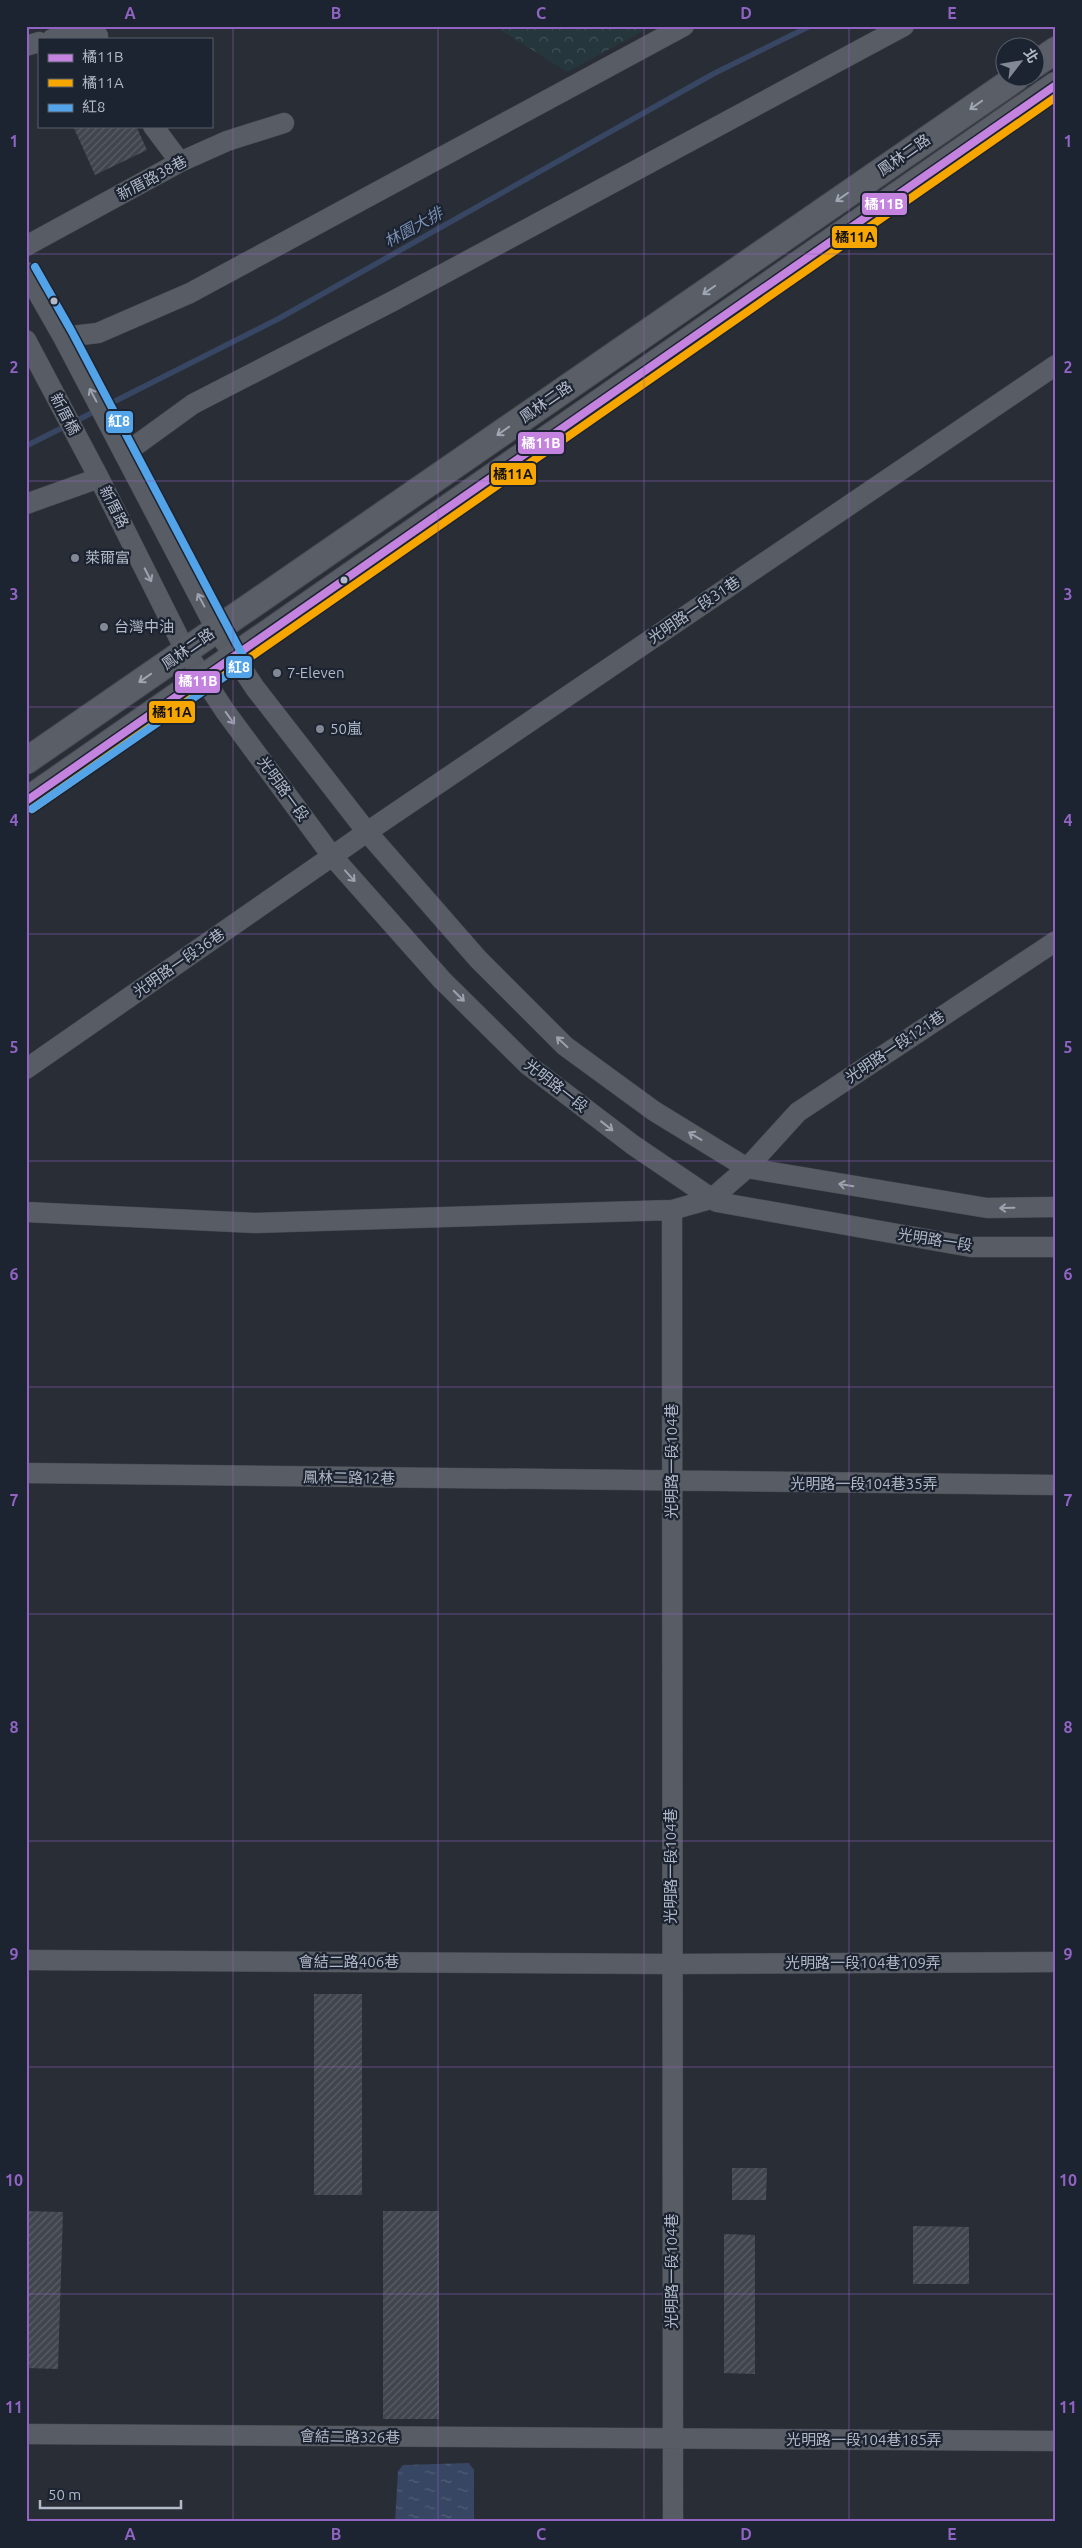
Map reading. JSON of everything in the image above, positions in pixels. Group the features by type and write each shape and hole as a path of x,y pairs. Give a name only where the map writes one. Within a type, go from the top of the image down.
{"main road":[{"path":"1044,58 1056,50"},
{"name":"鳳林二路","path":"26,802 1056,86"},
{"name":"鳳林二路","path":"26,761 1001,88"}],"street":[{"path":"65,342 98,333 190,293 684,26"},
{"path":"124,454 193,404 401,296 904,26"},
{"path":"55,38 79,31 94,31 98,36"},
{"path":"26,46 38,42"},
{"name":"新厝路38巷","path":"26,246 180,162 227,141 284,123"},
{"path":"154,128 180,162"},
{"path":"26,272 65,342 216,629 234,658 255,688 367,832 478,958 566,1046 654,1111 747,1168 987,1208 1056,1207"},
{"name":"新厝橋","path":"26,340 97,474"},
{"name":"光明路一段31巷","path":"332,856 1056,365"},
{"path":"26,504 97,474"},
{"name":"新厝路","path":"97,474 185,650 204,678"},
{"name":"光明路一段","path":"204,678 225,711 332,856 442,980 528,1065 633,1146 711,1199 717,1202 971,1247 1056,1247"},
{"name":"光明路一段36巷","path":"26,1069 332,856"},
{"name":"光明路一段121巷","path":"711,1199 747,1168 798,1112 1056,941"},
{"path":"26,1212 255,1222 672,1210 711,1199"},
{"name":"光明路一段104巷","path":"672,1210 672,2522"},
{"name":"鳳林二路12巷","path":"26,1473 672,1482"},
{"name":"光明路一段104巷35弄","path":"672,1482 1056,1485"},
{"name":"會結二路406巷","path":"26,1960 671,1964"},
{"name":"光明路一段104巷109弄","path":"671,1964 1056,1962"},
{"name":"會結二路326巷","path":"26,2434 673,2440"},
{"name":"光明路一段104巷185弄","path":"673,2440 1056,2441"}],"green space":[{"path":"504,26 652,26 567,72 501,30"}],"water":[{"path":"469,2463 474,2470 474,2522 395,2522 398,2471 403,2465"}],"building":[{"path":"74,128 137,128 147,150 95,175"},
{"path":"314,1994 362,1994 362,2195 314,2195"},
{"path":"732,2168 767,2168 766,2200 732,2200"},
{"path":"26,2211 63,2212 58,2369 26,2368"},
{"path":"383,2211 439,2211 439,2419 383,2419"},
{"path":"913,2226 969,2227 969,2284 913,2284"},
{"path":"724,2234 755,2235 755,2374 724,2373"}],"waterway":[{"name":"林園大排","path":"26,446 278,319 713,74 810,26"}],"transit line":[{"name":"橘11B","path":"26,801 1056,85"},
{"name":"橘11A","path":"32,809 1056,97"},
{"name":"紅8","path":"32,809 240,666 244,658 72,332 35,267"}],"place":[{"name":"萊爾富","path":"75,558"},
{"name":"台灣中油","path":"104,627"},
{"name":"7-Eleven","path":"277,673"},
{"name":"50嵐","path":"320,729"}]}
